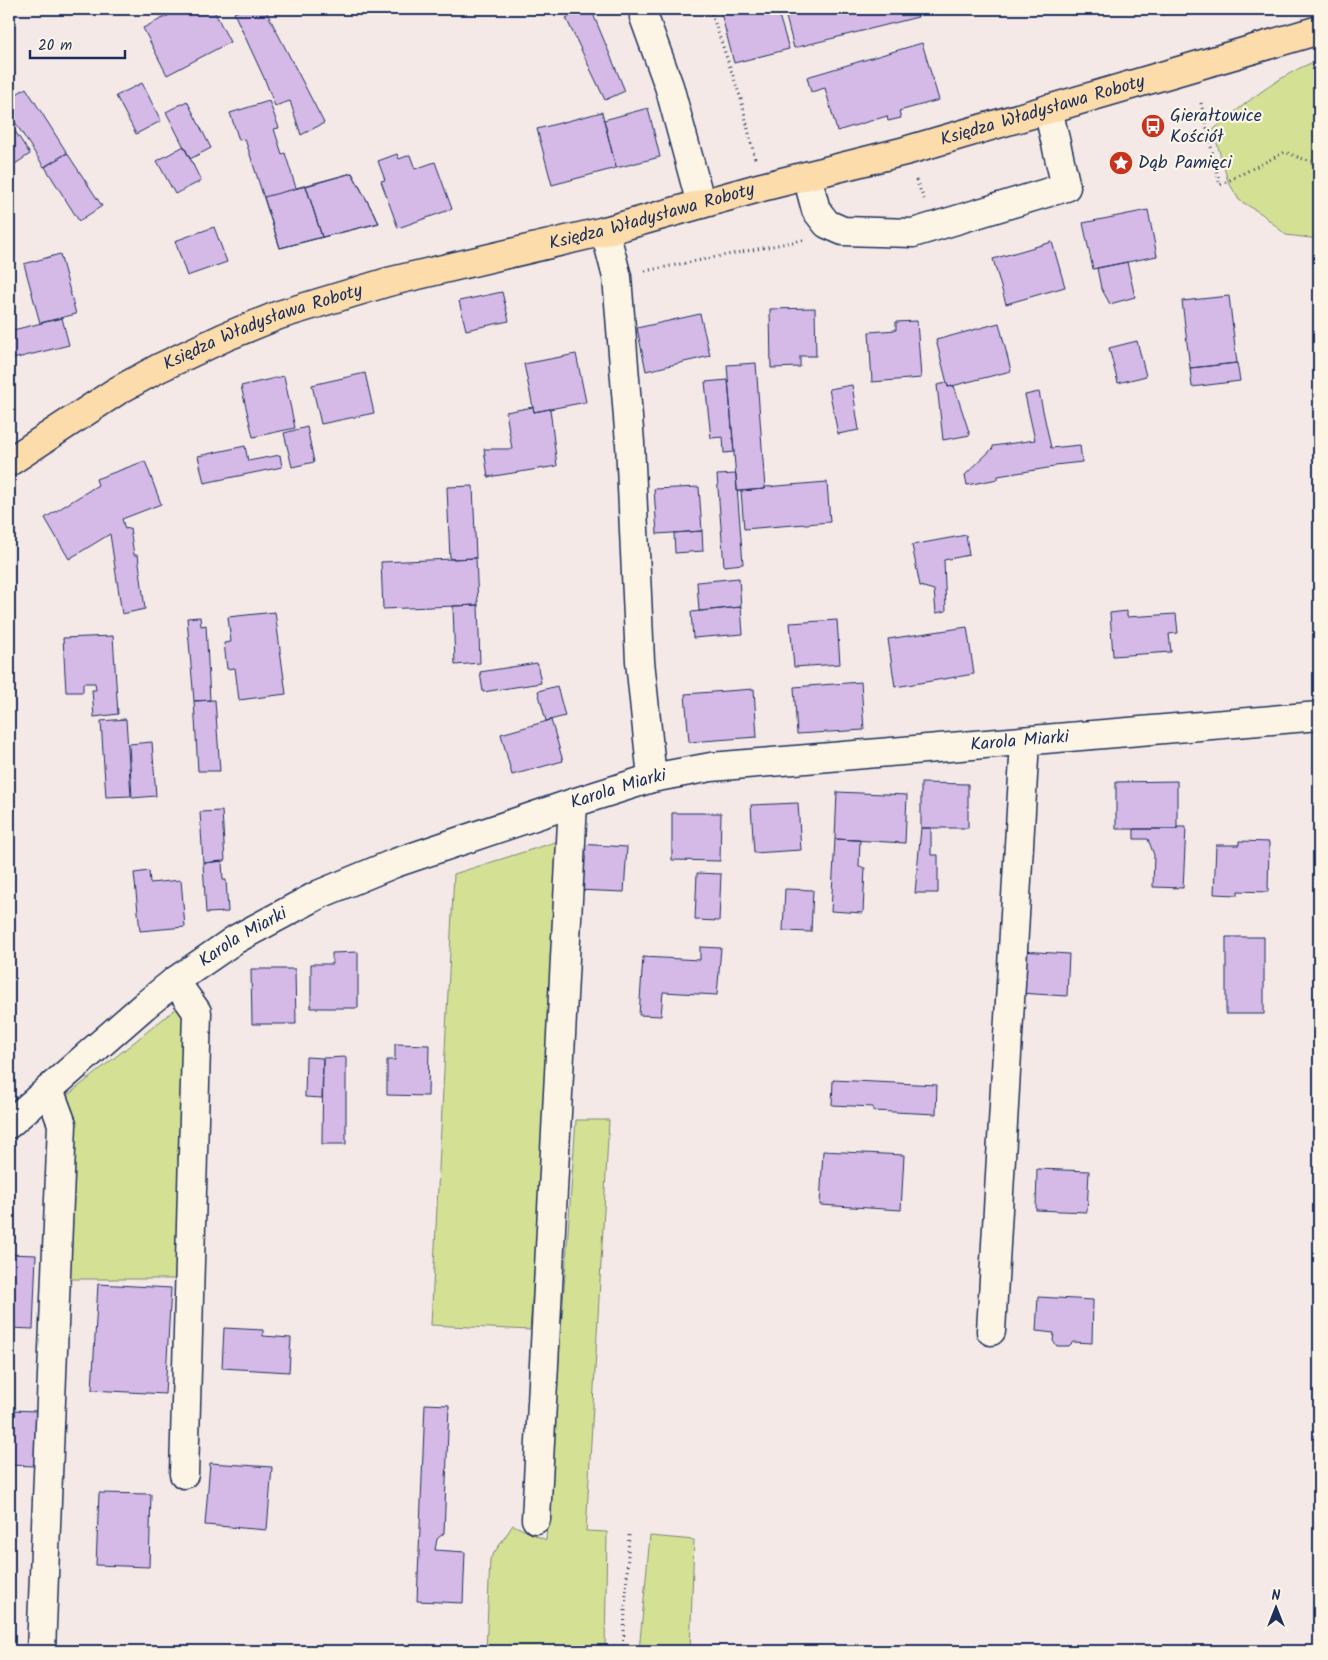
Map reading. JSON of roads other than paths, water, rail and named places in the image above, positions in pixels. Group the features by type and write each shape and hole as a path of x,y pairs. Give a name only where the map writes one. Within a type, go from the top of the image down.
{"main road":[{"name":"Księdza Władysława Roboty","path":"9,462 117,391 142,377 225,337 279,315 388,282 605,231 762,187 905,151 1319,30"}],"street":[{"path":"644,17 669,86 701,204"},
{"path":"807,176 816,210 827,224 844,232 913,233 1066,187 1048,109"},
{"path":"605,231 617,277 630,443 640,662 652,778"},
{"name":"Karola Miarki","path":"9,1124 144,1006 175,981 236,939 320,894 395,862 652,778 711,767 1319,716"},
{"path":"991,1331 1025,741"},
{"path":"536,1519 573,803"},
{"path":"175,981 197,1012 184,1474"},
{"path":"41,1651 62,1124 49,1089"}],"place":[{"name":"Gierałtowice Kościół","path":"1153,126"},
{"name":"Dąb Pamięci","path":"1121,163"}]}
